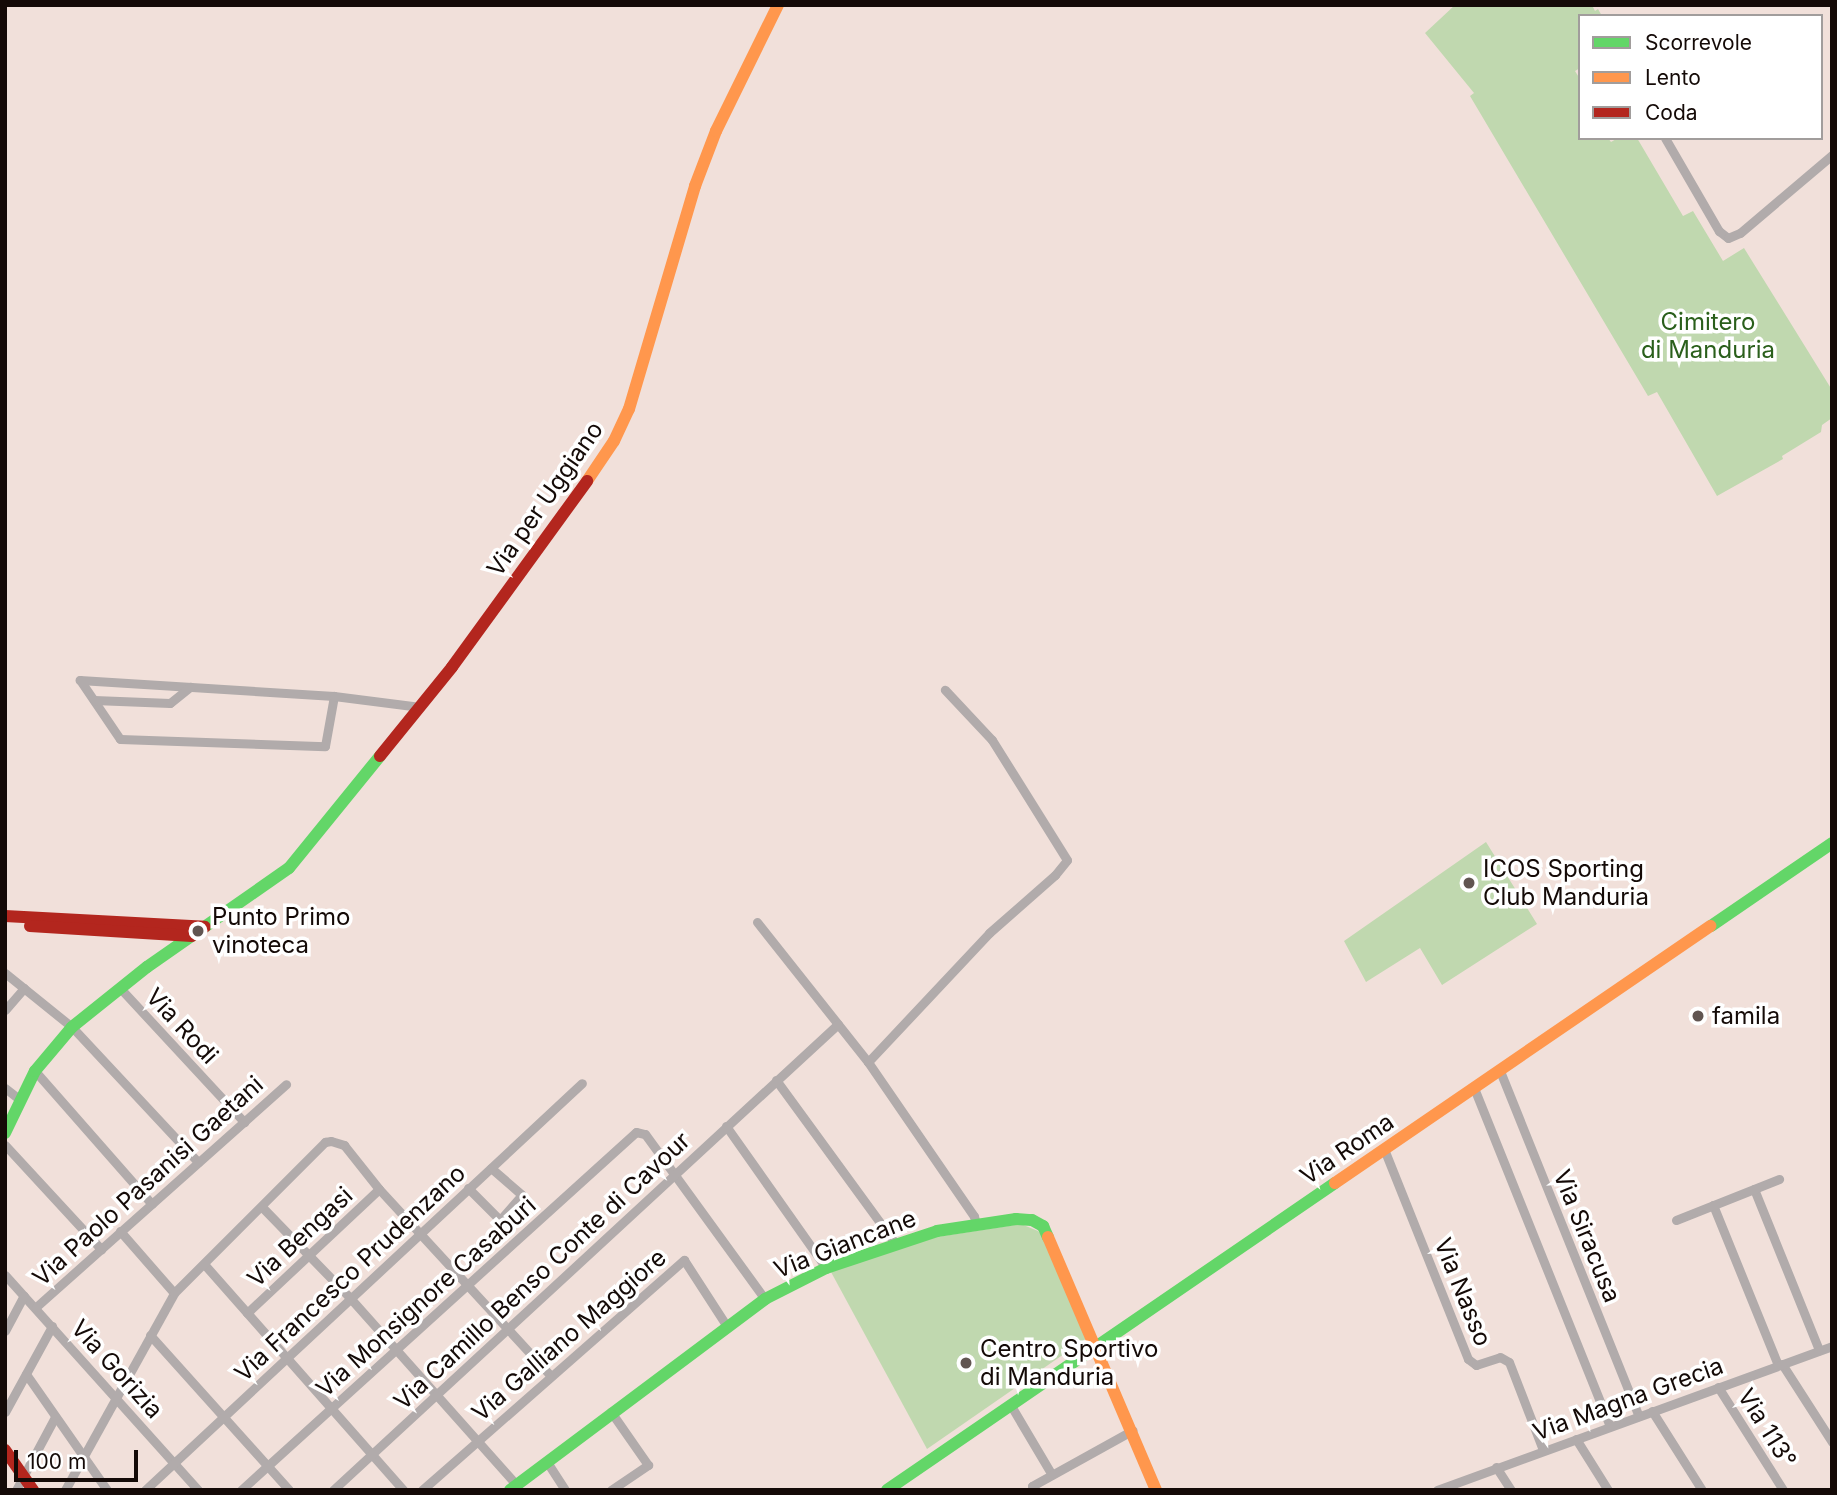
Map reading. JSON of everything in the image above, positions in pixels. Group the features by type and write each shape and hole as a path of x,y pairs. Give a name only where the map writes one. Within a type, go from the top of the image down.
{"street":[{"name":"Via per Uggiano","path":"192,936 289,869 452,667 614,441 629,409 695,186 716,131 778,5"},
{"path":"1666,140 1719,231 1728,238 1740,233 1832,155"},
{"path":"334,696 325,746 120,738 80,680 334,696 419,707"},
{"path":"94,700 170,703 190,687"},
{"path":"868,1062 989,933 1055,876 1067,860 992,740 945,690"},
{"name":"Via Roma","path":"887,1490 1096,1344 1832,843"},
{"path":"5,916 205,927"},
{"path":"757,922 868,1062 974,1216 976,1224"},
{"path":"5,924 192,936"},
{"path":"5,1133 19,1099 35,1071 72,1027 192,936"},
{"path":"5,973 72,1027 198,1162"},
{"path":"5,1010 24,988"},
{"name":"Via Rodi","path":"120,988 244,1122"},
{"name":"Via Camillo Benso Conte di Cavour","path":"333,1490 838,1024"},
{"path":"35,1071 152,1204"},
{"name":"Via Siracusa","path":"1500,1071 1639,1416"},
{"path":"776,1080 895,1243"},
{"name":"Via Francesco Prudenzano","path":"145,1490 582,1083"},
{"name":"Via Paolo Pasanisi Gaetani","path":"36,1307 286,1084"},
{"path":"5,1088 19,1099"},
{"path":"1475,1088 1610,1426"},
{"path":"726,1126 826,1268"},
{"name":"Via Monsignore Casaburi","path":"241,1490 636,1132 645,1135 674,1177"},
{"path":"65,1490 174,1293 325,1142 344,1145 379,1189 550,1375"},
{"path":"5,1145 101,1249"},
{"name":"Via Nasso","path":"1384,1149 1468,1359 1476,1365 1500,1357 1509,1362 1543,1450"},
{"path":"468,1188 500,1220 522,1195 491,1168"},
{"path":"674,1177 765,1299"},
{"path":"1676,1220 1779,1179"},
{"name":"Via Bengasi","path":"247,1313 379,1189"},
{"path":"1754,1189 1819,1350"},
{"path":"1713,1205 1780,1364 1832,1442"},
{"path":"262,1207 439,1394 514,1487"},
{"name":"Via Giancane","path":"514,1487 726,1325 765,1299 826,1268 937,1231 1016,1219 1032,1220 1043,1226 1096,1344"},
{"path":"120,1231 174,1293"},
{"name":"Via Galliano Maggiore","path":"422,1490 684,1260 726,1325"},
{"path":"204,1264 403,1490"},
{"name":"Via Gorizia","path":"5,1275 198,1490"},
{"path":"5,1331 24,1296"},
{"path":"5,1412 52,1326"},
{"path":"150,1335 289,1490"},
{"path":"1096,1344 1156,1490"},
{"name":"Via Magna Grecia","path":"1437,1490 1832,1346"},
{"path":"26,1374 107,1490"},
{"name":"Via 113°","path":"1718,1387 1783,1490"},
{"path":"1010,1404 1052,1475"},
{"path":"1652,1411 1702,1490"},
{"path":"611,1412 648,1465 611,1490"},
{"path":"16,1490 55,1417"},
{"path":"1034,1488 1052,1475 1133,1430"},
{"path":"1576,1439 1608,1490"},
{"path":"5,1450 33,1490"},
{"path":"547,1462 565,1490"},
{"path":"1496,1467 1511,1490"}],"green space":[{"name":"Cimitero di Manduria","path":"1455,5 1592,5 1595,11 1598,9 1601,14 1578,14 1578,69 1575,71 1578,76 1578,140 1638,140 1683,216 1693,211 1723,261 1744,248 1832,390 1832,418 1822,425 1821,432 1782,456 1783,459 1717,496 1657,392 1648,396 1470,96 1474,93 1425,33"},
{"name":"ICOS Sporting Club Manduria","path":"1486,842 1537,924 1442,985 1420,948 1366,982 1344,941"},
{"name":"Centro Sportivo di Manduria","path":"1021,1224 1038,1231 1047,1242 1090,1336 927,1449 831,1272 930,1238"}],"traffic: fast":[{"path":"5,1133 35,1071 72,1027 147,967 289,868 380,756"},
{"path":"1711,926 1832,843"},
{"path":"887,1490 1335,1183"},
{"path":"510,1490 765,1299 826,1268 937,1231 1016,1219 1032,1220 1043,1226 1048,1237"}],"traffic: slow":[{"path":"587,481 614,441 629,409 695,186 716,131 778,5"},
{"path":"1335,1183 1711,926"},
{"path":"1048,1237 1156,1490"}],"traffic: jam":[{"path":"380,756 452,667 587,481"},
{"path":"5,916 205,927"},
{"path":"30,926 192,936"},
{"path":"5,1450 33,1490"}],"place":[{"name":"ICOS Sporting Club Manduria","path":"1469,883"},
{"name":"Punto Primo vinoteca","path":"198,931"},
{"name":"famila","path":"1698,1016"},
{"name":"Centro Sportivo di Manduria","path":"966,1363"}]}
